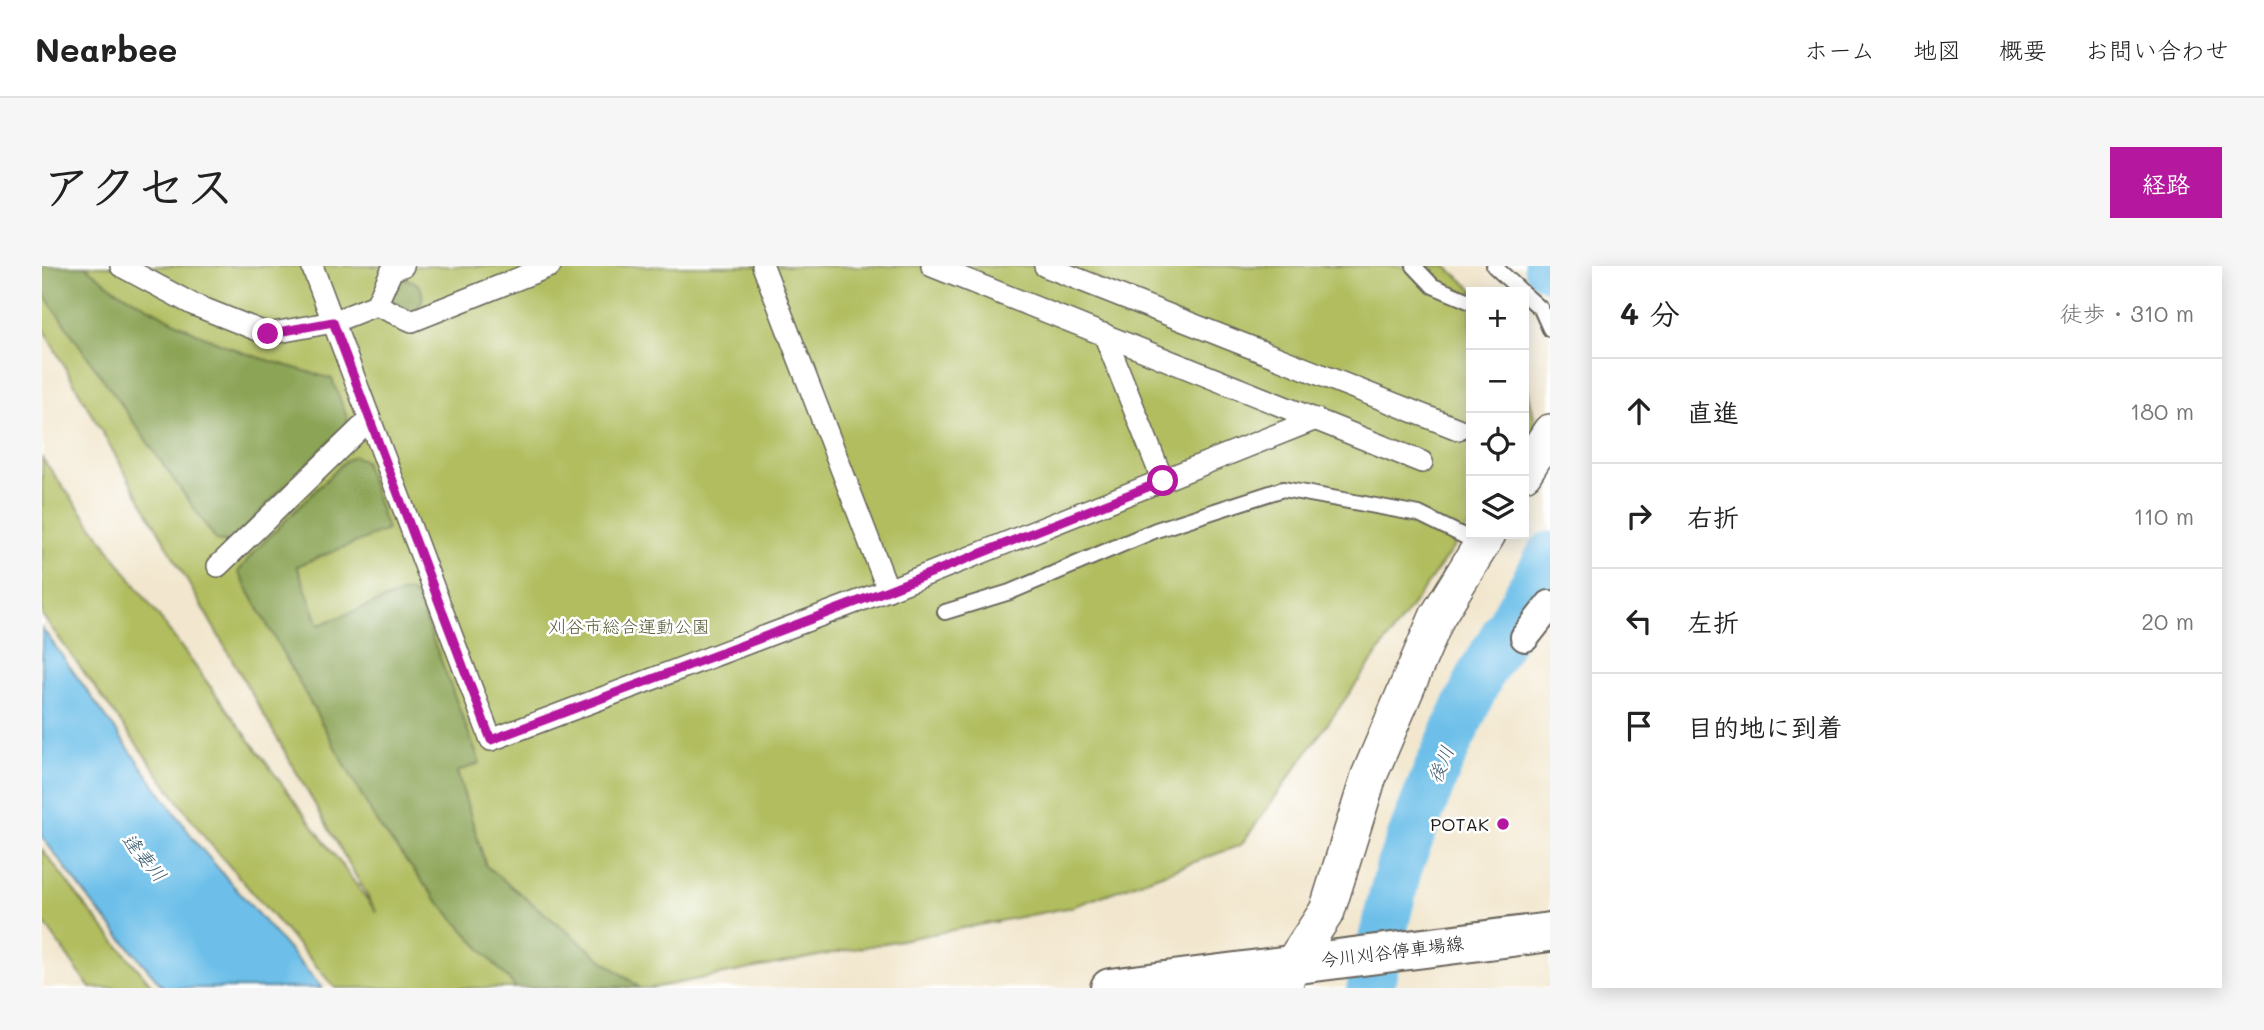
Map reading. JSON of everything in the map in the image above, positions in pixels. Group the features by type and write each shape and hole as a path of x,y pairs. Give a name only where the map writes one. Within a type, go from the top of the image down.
{"main road":[{"name":"今川刈谷停車場線","path":"1110,988 1301,970 1387,952 1550,932"}],"street":[{"path":"121,266 192,304 268,334 333,322 376,305 392,270 403,266"},
{"path":"312,266 491,740 888,590 1316,419"},
{"path":"376,305 412,321 550,266"},
{"path":"762,266 888,590"},
{"path":"932,266 1422,462"},
{"path":"1045,266 1458,429"},
{"path":"1104,334 1163,481"},
{"path":"218,566 370,419"},
{"path":"1529,465 1550,432"},
{"path":"1301,970 1327,911 1369,776 1437,617 1485,539"},
{"path":"1525,637 1550,605"}],"lane":[{"path":"1413,266 1433,286 1466,300"},
{"path":"1494,266 1517,287"},
{"path":"1529,298 1541,309 1550,329"},
{"path":"1529,308 1541,309"},
{"path":"945,612 1010,592 1156,530 1283,489 1419,513 1466,532"}],"green space":[{"name":"刈谷市総合運動公園","path":"42,266 1446,266 1470,287 1466,287 1466,530 1241,845 1072,907 652,988 335,988 206,839 42,615 42,458 377,913 42,327"},
{"path":"42,266 85,266 116,290 196,333 244,353 332,379 348,420 239,533 227,543 217,541 42,292"},
{"path":"403,279 415,283 422,291 421,302 412,312 390,300 397,281"},
{"path":"1529,394 1537,430 1529,442"},
{"path":"354,456 364,461 387,530 297,566 319,625 401,593 411,592 417,598 480,763 457,772 486,866 639,987 516,988 436,899 377,823 238,572 254,552 345,461"},
{"path":"42,849 86,907 154,988 90,988 42,920"}],"water":[{"name":"逢妻川","path":"42,628 198,845 322,988 164,988 96,908 42,837"}],"waterway":[{"name":"後川","path":"1370,988 1399,867 1438,767 1481,674 1550,555"}],"place":[{"name":"POTAK","path":"1503,824"}],"route":[{"path":"268,334 333,322 491,740 888,590 1163,481"}]}
